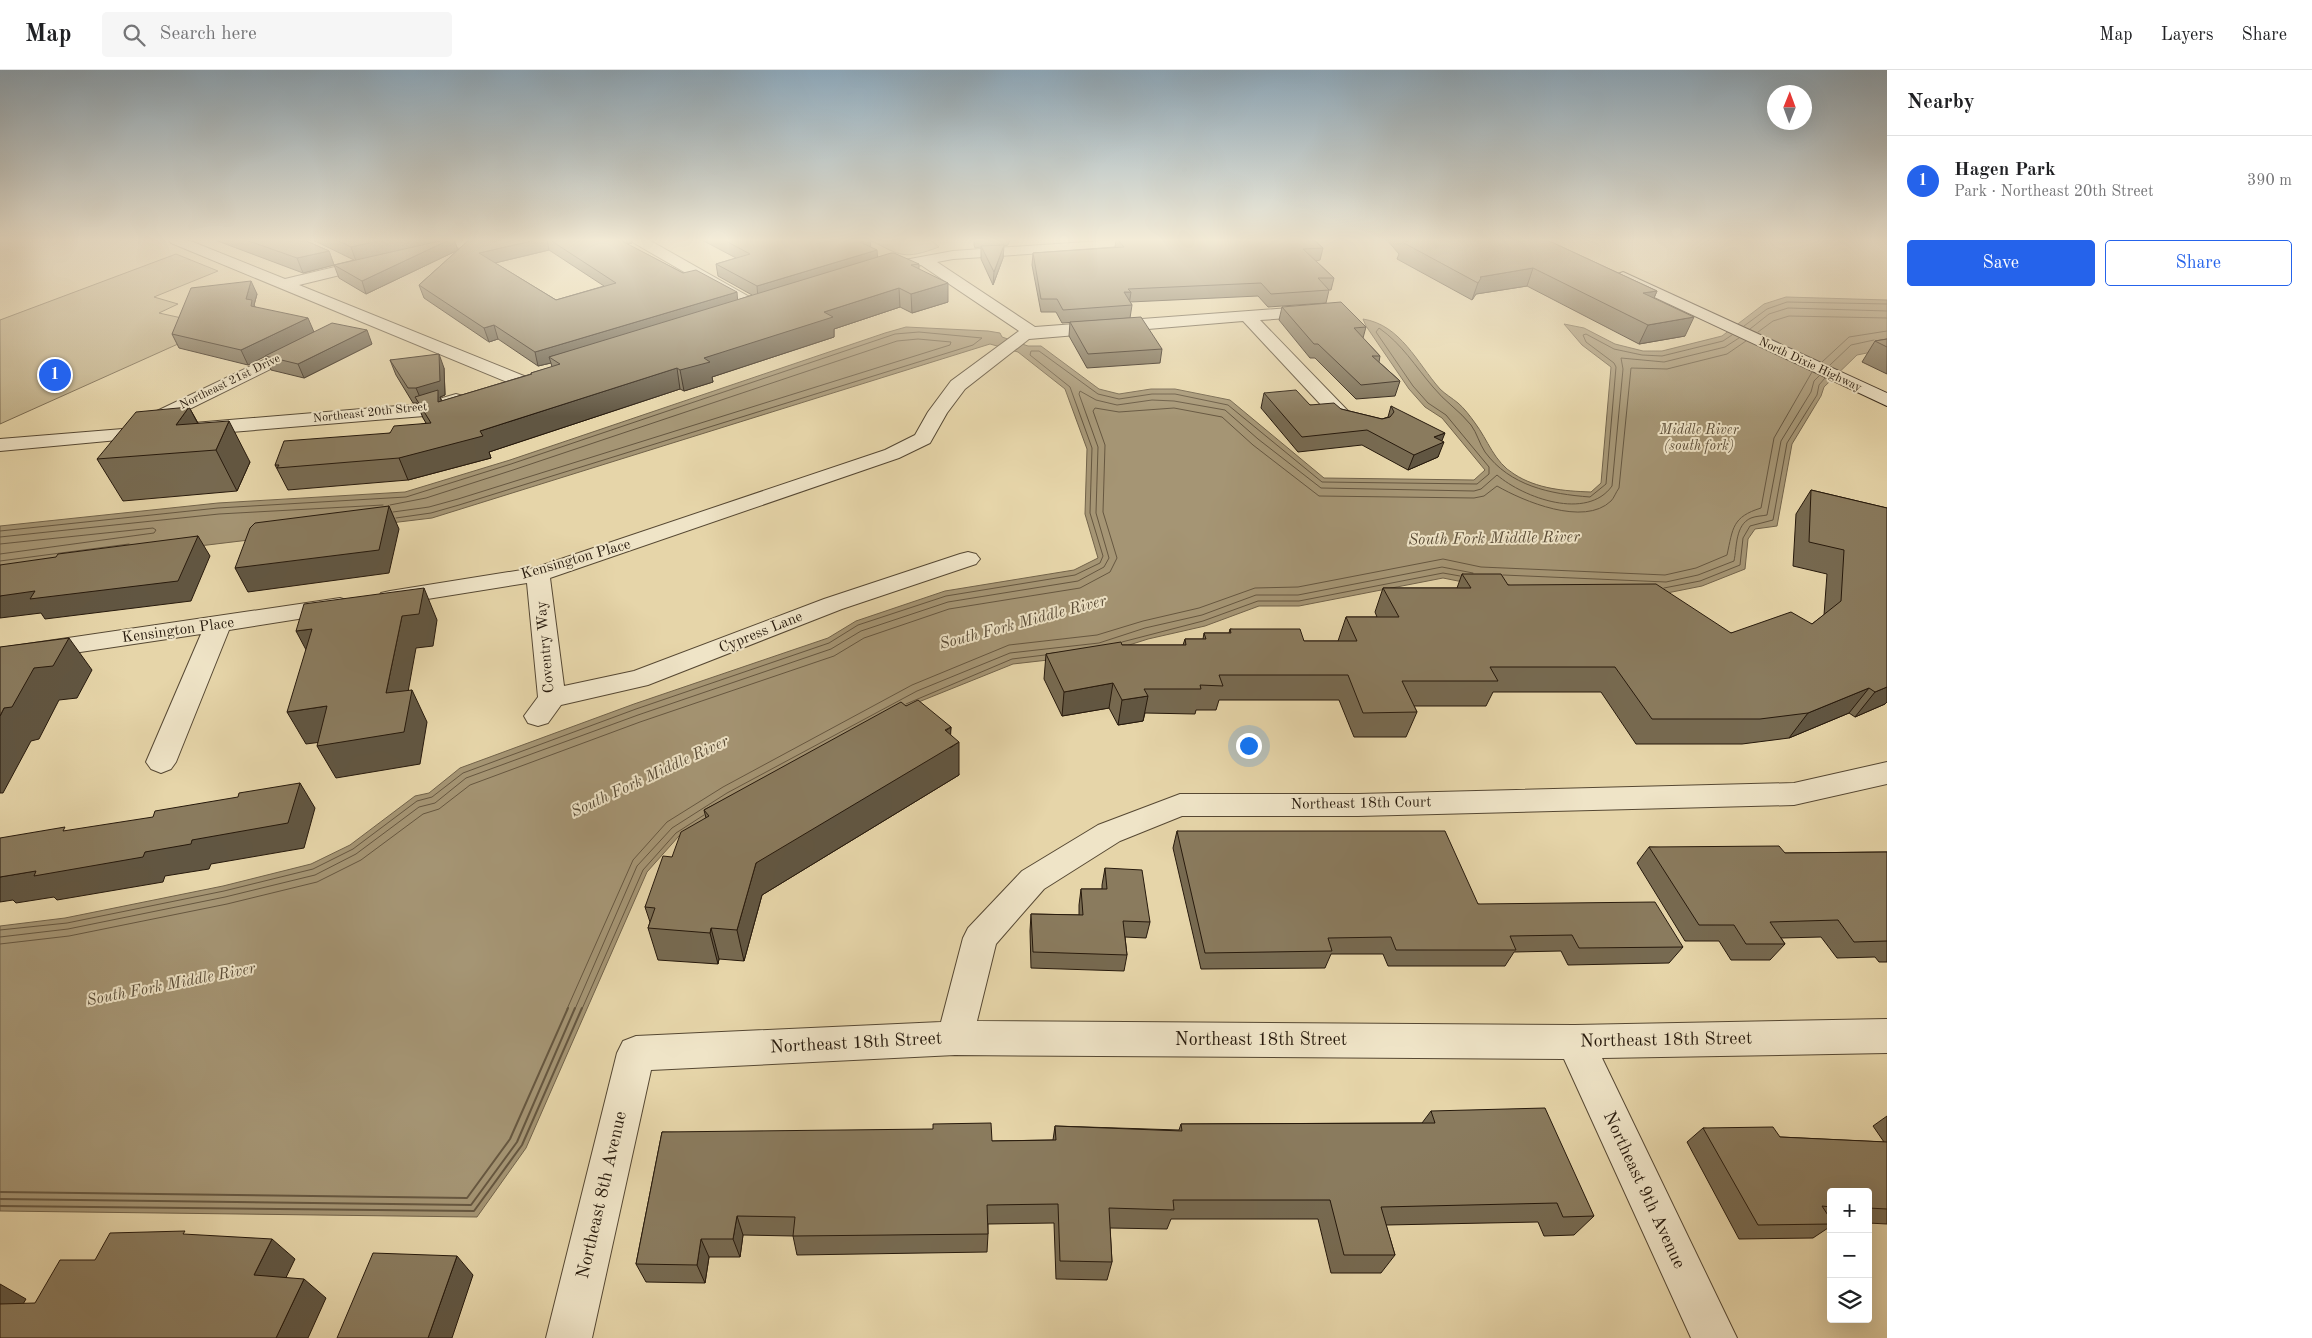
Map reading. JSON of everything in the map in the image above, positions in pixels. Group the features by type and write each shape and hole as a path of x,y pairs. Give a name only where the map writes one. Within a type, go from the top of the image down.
{"street":[{"path":"321,299 518,380"},
{"path":"727,315 761,305 750,299"},
{"path":"982,299 1032,332 1328,310"},
{"name":"North Dixie Highway","path":"1669,299 1887,400"},
{"path":"345,325 362,316"},
{"path":"1248,317 1344,418 1378,426"},
{"name":"Kensington Place","path":"0,656 218,626 538,574 892,454 922,439 938,412 958,385 1023,335 1032,332"},
{"name":"Northeast 21st Drive","path":"124,435 318,338"},
{"path":"490,389 537,374"},
{"name":"Northeast 20th Street","path":"0,445 424,410 471,395"},
{"name":"Cypress Lane","path":"545,707 640,679 833,604 968,559"},
{"name":"Coventry Way","path":"538,574 545,707"},
{"path":"161,762 218,626"},
{"name":"Northeast 18th Court","path":"955,1038 980,938 1033,880 1109,833 1180,805 1358,805 1794,794 1887,773"},
{"name":"Northeast 18th Street","path":"636,1053 955,1038 1575,1042 1887,1036"},
{"name":"Northeast 9th Avenue","path":"1575,1042 1714,1338"},
{"name":"Northeast 8th Avenue","path":"569,1338 636,1053"}],"shaded area":[{"path":"56,299 161,299 178,304 159,313 218,326 0,424 0,320"}],"water":[{"path":"1779,299 1887,300 1887,349 1857,355 1824,387 1821,396 1792,444 1777,526 1755,529 1748,539 1745,569 1702,586 1667,593 1478,585 1443,578 1299,606 1259,606 1205,626 1148,639 1101,654 1013,664 921,701 733,802 679,836 647,872 526,1148 477,1217 0,1211 0,926 65,918 223,886 311,864 350,845 415,796 429,793 460,768 634,704 828,638 856,621 945,591 1074,570 1098,558 1085,514 1087,449 1065,389 1018,352 990,344 432,518 91,559 0,572 0,526 218,503 405,492 510,460 906,327 1000,333 1002,337 1028,346 1041,346 1099,389 1119,394 1151,389 1175,389 1230,400 1324,478 1474,480 1485,470 1442,418 1425,407 1409,389 1363,319 1388,329 1407,346 1440,389 1467,412 1496,457 1507,469 1523,479 1541,486 1561,490 1591,492 1601,483 1611,367 1582,345 1564,324 1584,328 1615,344 1643,351 1662,351 1722,336 1764,304"}],"building":[{"path":"186,299 247,299 252,300 251,306 308,318 241,350 172,334"},
{"path":"440,299 713,299 535,352 494,325 484,328"},
{"path":"739,299 864,299 824,312 833,317 704,358 710,362 680,370 677,368 480,431 483,436 399,458 277,468 279,465 275,465 284,441 390,433 394,426 431,423 415,397 438,390 438,402 560,364 549,357"},
{"path":"1057,299 1128,299 1132,305 1063,310"},
{"path":"1596,299 1656,299 1694,317 1648,325"},
{"path":"1341,302 1366,327 1354,328 1380,356 1372,356 1400,381 1361,385 1318,344 1314,344 1282,307"},
{"path":"1141,317 1162,349 1088,354 1070,322"},
{"path":"332,323 367,330 298,364 265,356"},
{"path":"1887,339 1887,347 1875,341"},
{"path":"439,354 440,381 416,388 408,388 390,360"},
{"path":"1296,390 1310,405 1334,403 1341,409 1382,419 1390,417 1394,412 1391,406 1445,433 1434,437 1444,442 1414,455 1367,430 1302,437 1264,393"},
{"path":"189,407 176,425 229,421 216,450 97,459 136,412"},
{"path":"1811,490 1887,508 1887,687 1875,692 1869,688 1808,713 1760,719 1652,719 1615,667 1490,667 1498,681 1402,681 1417,712 1363,713 1348,675 1219,675 1223,686 1200,685 1201,689 1144,689 1148,696 1122,700 1113,683 1064,692 1046,654 1121,642 1122,645 1186,645 1185,639 1206,639 1204,633 1231,633 1230,629 1300,629 1304,641 1357,641 1346,617 1399,617 1383,588 1471,588 1462,574 1501,574 1508,585 1656,584 1731,633 1791,612 1812,624 1841,601 1844,550 1809,542"},
{"path":"389,506 379,550 235,568 250,528 255,523"},
{"path":"198,536 178,581 30,599 35,591 0,596 0,565 56,557 58,554"},
{"path":"424,588 419,614 402,616 386,693 412,690 404,732 317,746 327,706 287,712 312,629 296,631 304,604"},
{"path":"69,638 53,666 34,668 12,707 4,708 0,716 0,647"},
{"path":"918,700 951,727 945,730 959,742 756,863 737,930 711,928 710,933 648,928 655,908 645,907 663,856 672,857 681,832 709,816 704,810 901,702 906,706"},
{"path":"300,783 288,823 192,840 191,844 145,852 143,857 34,876 36,871 0,877 0,838 65,827 63,831 153,817 155,811 238,797 239,793"},
{"path":"1177,831 1445,831 1478,904 1655,902 1683,947 1579,948 1572,935 1510,936 1516,950 1396,950 1391,937 1328,938 1332,951 1205,953"},
{"path":"1779,846 1785,853 1887,852 1887,941 1854,942 1838,920 1770,922 1785,944 1746,944 1734,925 1699,925 1649,847"},
{"path":"1105,868 1142,870 1150,922 1123,921 1127,955 1033,952 1031,914 1083,915 1081,889 1107,889"},
{"path":"1545,1108 1594,1216 1563,1217 1557,1203 1381,1207 1395,1255 1344,1255 1330,1200 1173,1200 1174,1210 1109,1208 1112,1262 1060,1261 1058,1204 987,1205 988,1234 793,1236 795,1217 737,1216 733,1239 701,1239 697,1265 636,1264 662,1132 933,1129 933,1124 991,1123 992,1141 1056,1140 1055,1126 1182,1131 1181,1124 1435,1123 1431,1111"},
{"path":"1773,1127 1780,1137 1887,1142 1887,1209 1872,1208 1872,1188 1827,1188 1827,1207 1822,1206 1827,1214 1827,1224 1758,1225 1703,1128"},
{"path":"185,1231 183,1234 272,1239 254,1275 304,1279 276,1338 0,1338 0,1304 35,1303 60,1260 95,1260 110,1233"},
{"path":"373,1253 457,1256 428,1338 337,1338"}],"place":[{"name":"Hagen Park","path":"55,375"}],"water label":[{"name":"Middle River (south fork)","path":"1699,438"},
{"name":"South Fork Middle River","path":"1494,539"},
{"name":"South Fork Middle River","path":"1023,623"},
{"name":"South Fork Middle River","path":"650,777"},
{"name":"South Fork Middle River","path":"171,985"}]}
